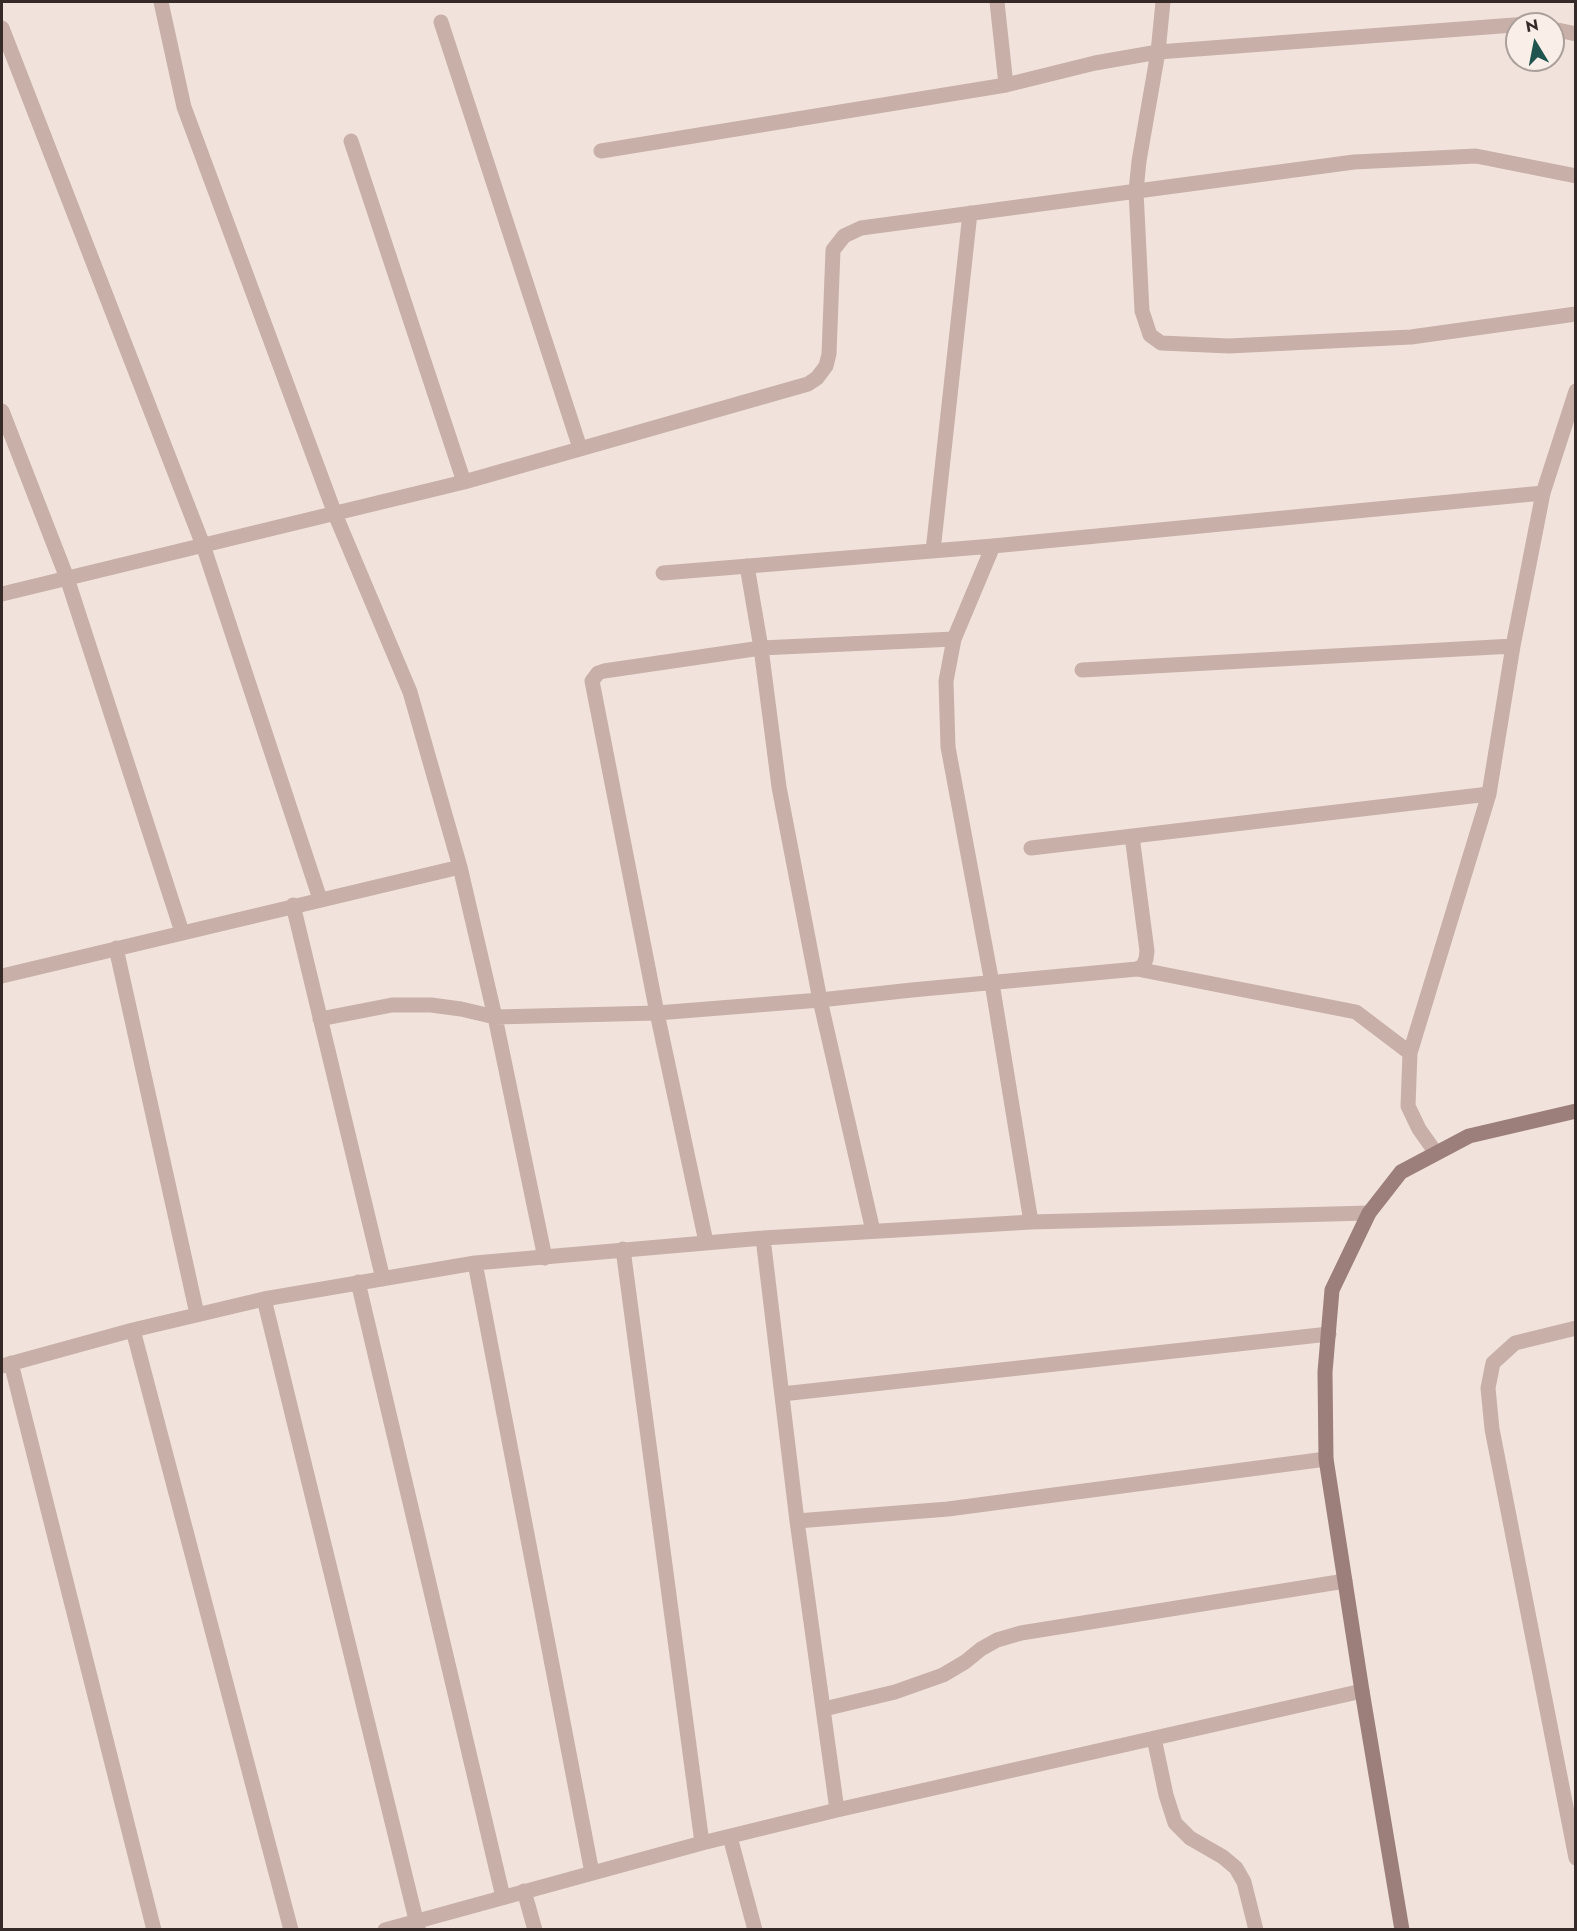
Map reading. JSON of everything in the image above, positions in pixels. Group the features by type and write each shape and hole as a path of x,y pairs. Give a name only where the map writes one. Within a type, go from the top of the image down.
{"main road":[{"path":"1402,1929 1326,1459 1325,1372 1332,1290 1369,1213 1401,1172 1469,1136 1575,1111"}],"street":[{"path":"161,2 184,107 335,514 410,693 460,867 495,1017 545,1258"},
{"path":"998,2 1006,85"},
{"path":"1163,2 1158,52 1136,191 1142,311 1150,335 1161,343 1229,346 1411,337 1575,314"},
{"path":"441,22 580,448"},
{"path":"600,151 1006,85 1095,63 1158,52 1505,26"},
{"path":"2,28 203,545 320,899"},
{"path":"351,141 464,482"},
{"path":"2,594 464,482 808,384 817,378 826,366 830,354 833,250 837,242 852,231 861,228 1354,162 1476,156 1575,176"},
{"path":"933,551 970,213"},
{"path":"1436,1153 1419,1129 1408,1106 1410,1053 1489,794 1513,646 1543,493 1575,391"},
{"path":"2,411 67,578 182,932"},
{"path":"663,573 993,546 1543,493"},
{"path":"993,546 954,639 946,681 948,747 992,983 1030,1222"},
{"path":"747,566 761,648 779,787 820,1000 873,1232"},
{"path":"706,1242 657,1013 592,681 604,670 761,648 954,639"},
{"path":"1082,670 1513,646"},
{"path":"1031,848 1489,794"},
{"path":"1132,836 1147,951 1143,966 1137,969"},
{"path":"2,976 292,905 460,867"},
{"path":"292,905 383,1279"},
{"path":"116,948 197,1314"},
{"path":"320,1019 392,1005 431,1005 495,1017 657,1013 820,1000 1137,969 1356,1012 1410,1053"},
{"path":"154,1929 6,1364 197,1314 264,1299 475,1263 706,1242 1030,1222 1369,1213"},
{"path":"763,1238 797,1521 837,1810"},
{"path":"623,1249 702,1843"},
{"path":"475,1263 592,1873"},
{"path":"358,1282 503,1896"},
{"path":"264,1299 417,1925"},
{"path":"1575,1328 1515,1343 1493,1363 1488,1388 1492,1429 1575,1858"},
{"path":"134,1330 291,1929"},
{"path":"782,1394 1329,1334"},
{"path":"797,1521 948,1509 1326,1459"},
{"path":"824,1709 895,1692 943,1675 997,1640 1021,1633 1345,1581"},
{"path":"385,1929 417,1925 503,1896 837,1810 1362,1691"},
{"path":"1154,1738 1166,1795 1175,1823 1190,1838 1223,1857 1236,1868 1244,1882 1256,1929"},
{"path":"730,1837 754,1929"},
{"path":"524,1891 535,1929"}]}
